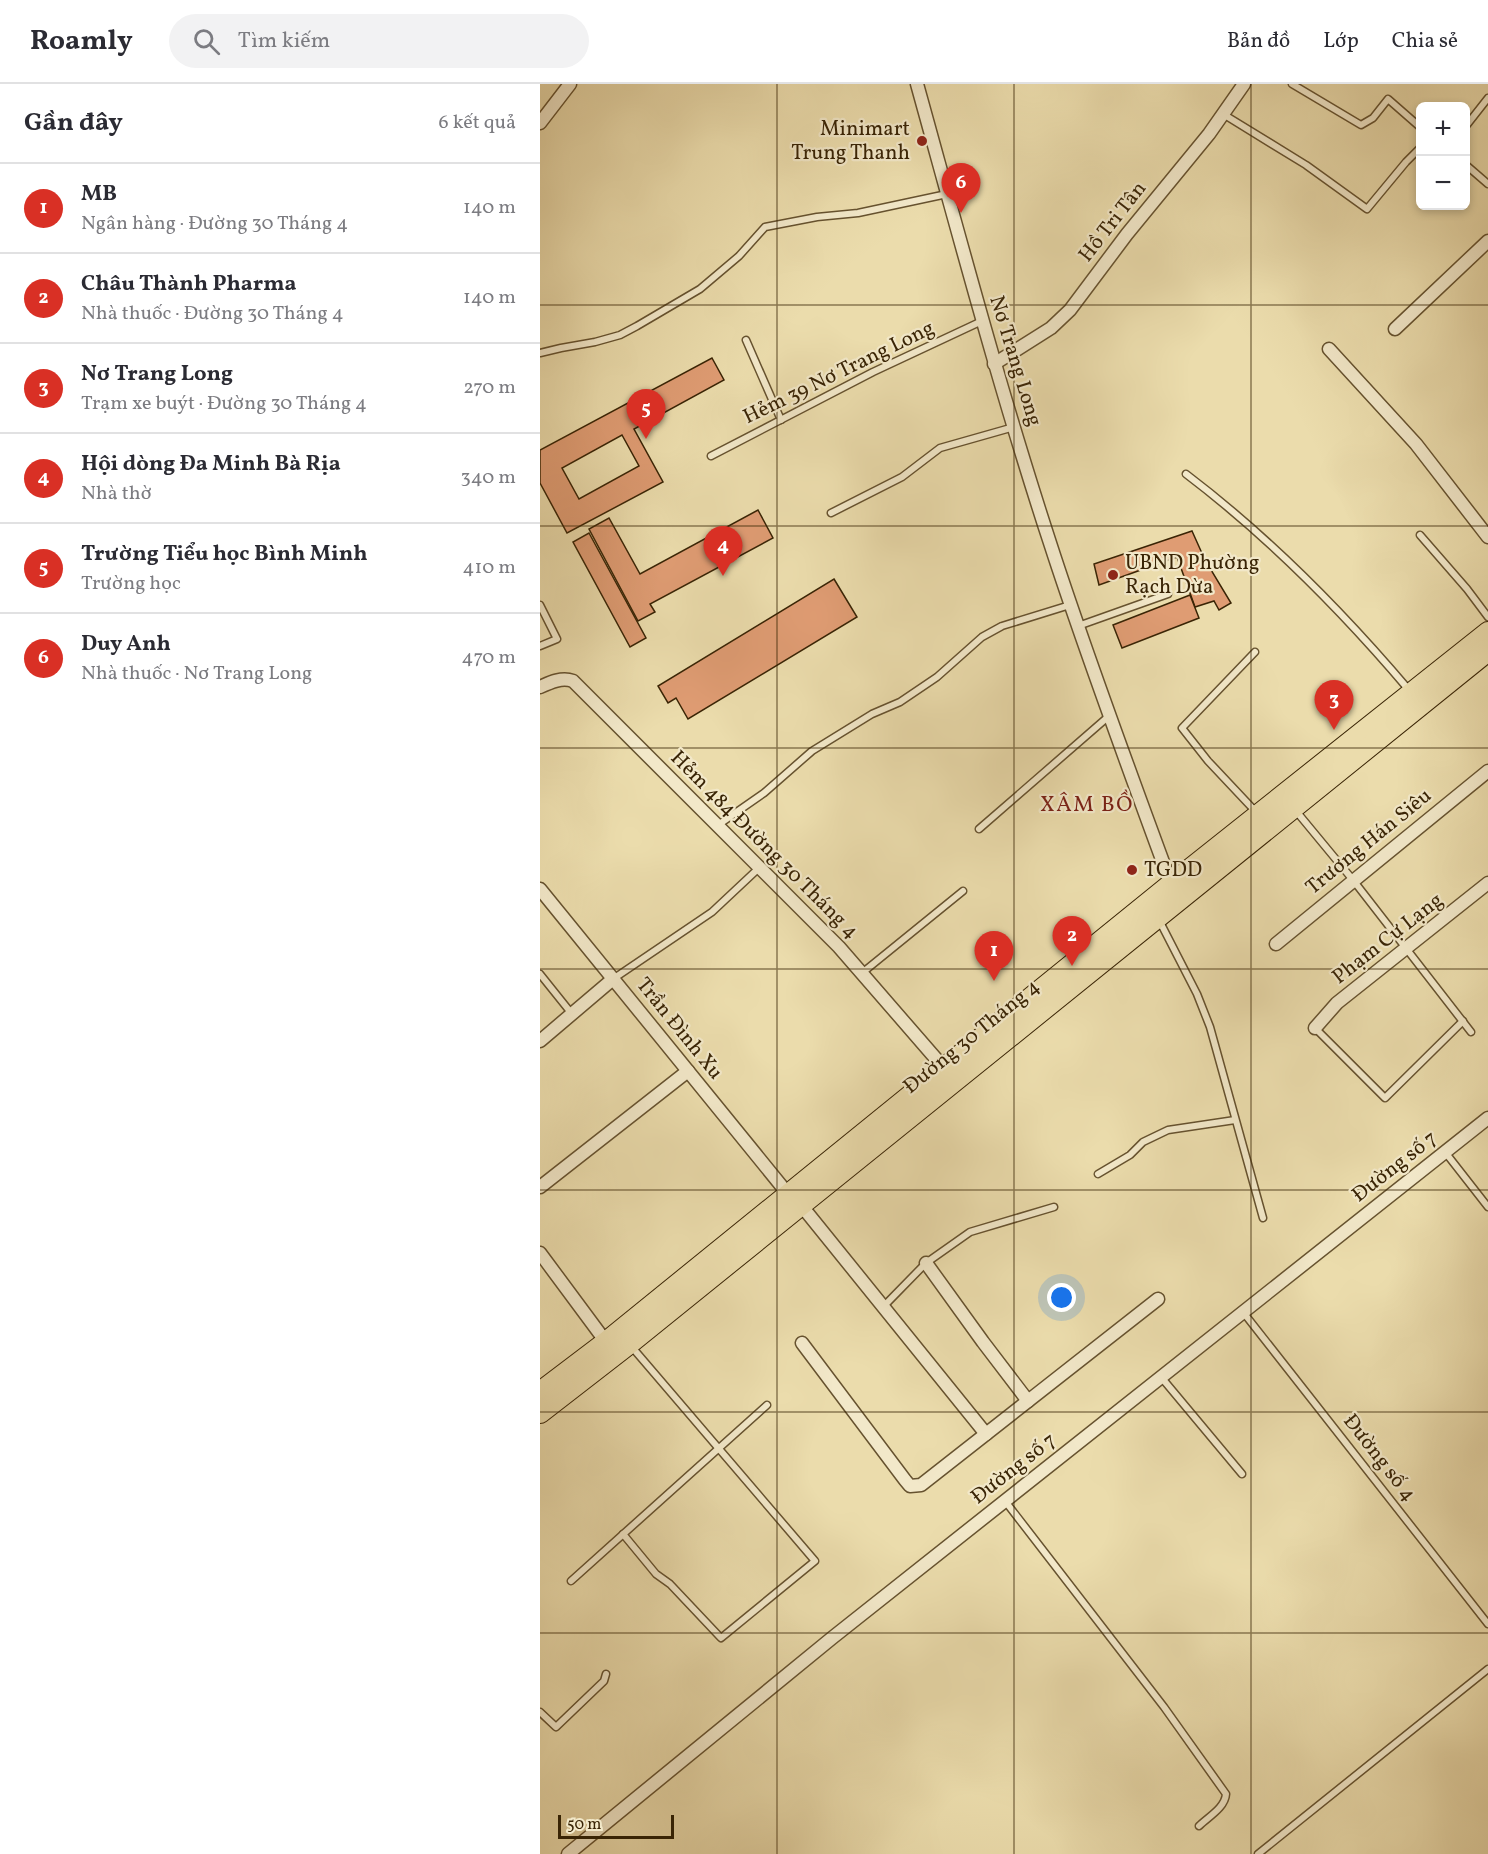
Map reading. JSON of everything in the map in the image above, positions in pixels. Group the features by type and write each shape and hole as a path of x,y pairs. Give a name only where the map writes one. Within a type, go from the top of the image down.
{"main road":[{"name":"Đường 30 Tháng 4","path":"1177,891 1258,814 1488,632"},
{"name":"Đường 30 Tháng 4","path":"540,1392 794,1199 1177,891 1294,808 1488,651"},
{"name":"Đường 30 Tháng 4","path":"540,1413 629,1344 944,1068 1152,911"}],"street":[{"path":"540,123 570,84"},
{"name":"Nơ Trang Long","path":"917,84 994,364 1070,605 1109,716 1177,891"},
{"name":"Hồ Tri Tân","path":"994,364 1052,328 1070,310 1244,84"},
{"path":"1395,329 1487,242"},
{"path":"1329,349 1416,444 1488,537"},
{"name":"Hẻm 484 Đường 30 Tháng 4","path":"540,687 567,679 573,681 760,867 862,973 944,1068"},
{"name":"Trương Hán Siêu","path":"1276,944 1488,771"},
{"name":"Phạm Cự Lạng","path":"1315,1028 1337,1004 1488,884"},
{"name":"Trần Đình Xu","path":"541,893 986,1434"},
{"path":"540,1041 613,979"},
{"path":"540,1187 688,1071"},
{"name":"Đường số 7","path":"568,1854 832,1638 1488,1118"},
{"path":"540,1253 606,1342"},
{"path":"926,1263 982,1342 1028,1401"},
{"path":"802,1343 910,1486 921,1485 1158,1299"}],"lane":[{"path":"1292,84 1361,125 1373,118 1388,99 1416,124"},
{"path":"1470,121 1488,98"},
{"path":"1223,114 1305,165 1367,209 1416,152"},
{"path":"1470,168 1488,184"},
{"path":"540,354 620,335 637,326 700,289 739,256 765,227 817,217 858,213 947,194"},
{"name":"Hẻm 39 Nơ Trang Long","path":"711,456 873,372 982,321"},
{"path":"746,340 781,420"},
{"path":"831,513 902,477 940,448 1014,427"},
{"path":"1186,474 1298,569 1359,632 1412,693"},
{"path":"1420,535 1488,617"},
{"path":"1077,626 1168,594"},
{"path":"540,605 557,639 540,646"},
{"path":"718,826 764,793 812,751 872,714 900,702 937,677 982,637 1002,626 1070,605"},
{"path":"1255,652 1182,728 1208,761 1258,814"},
{"path":"979,829 1109,716"},
{"path":"1294,808 1353,879 1471,1032"},
{"path":"613,979 711,912 760,867"},
{"path":"862,973 963,891"},
{"path":"1152,911 1197,993 1210,1027 1263,1218"},
{"path":"540,974 572,1014"},
{"path":"1315,1028 1385,1098 1463,1021"},
{"path":"1098,1174 1130,1155 1143,1142 1168,1130 1235,1120"},
{"path":"1445,1152 1488,1207"},
{"path":"883,1307 926,1263 970,1232 1054,1207"},
{"name":"Đường số 4","path":"1243,1312 1488,1624"},
{"path":"623,1534 656,1574 670,1584 721,1638 815,1561 629,1344"},
{"path":"1161,1377 1242,1474"},
{"path":"571,1581 767,1405"},
{"path":"1005,1501 1164,1707 1226,1794 1226,1800 1222,1805 1199,1826"},
{"path":"1258,1854 1488,1668"},
{"path":"540,1712 556,1727 604,1681 606,1674"}],"building":[{"path":"712,358 724,380 634,429 663,482 567,533 540,483 540,450","holes":["622,435 639,466 579,499 562,468"]},
{"path":"758,510 773,538 650,604 655,612 638,621 589,529 609,518 640,574"},
{"name":"UBND Phường Rạch Dừa","path":"1192,531 1205,560 1231,603 1219,610 1214,601 1195,607 1177,557 1099,585 1094,564"},
{"path":"589,533 646,638 630,647 573,542"},
{"path":"834,579 857,617 688,719 676,698 668,703 658,686"},
{"path":"1190,595 1199,618 1122,648 1113,625"}],"place":[{"name":"Minimart Trung Thanh","path":"922,141"},
{"name":"Duy Anh","path":"961,213"},
{"name":"Trường Tiểu học Bình Minh","path":"646,439"},
{"name":"UBND Phường Rạch Dừa","path":"1113,575"},
{"name":"Hội dòng Đa Minh Bà Rịa","path":"723,576"},
{"name":"Nơ Trang Long","path":"1334,730"},
{"name":"TGDD","path":"1132,870"},
{"name":"Châu Thành Pharma","path":"1072,966"},
{"name":"MB","path":"994,981"}],"district":[{"name":"XÂM BỒ","path":"1087,805"}]}
